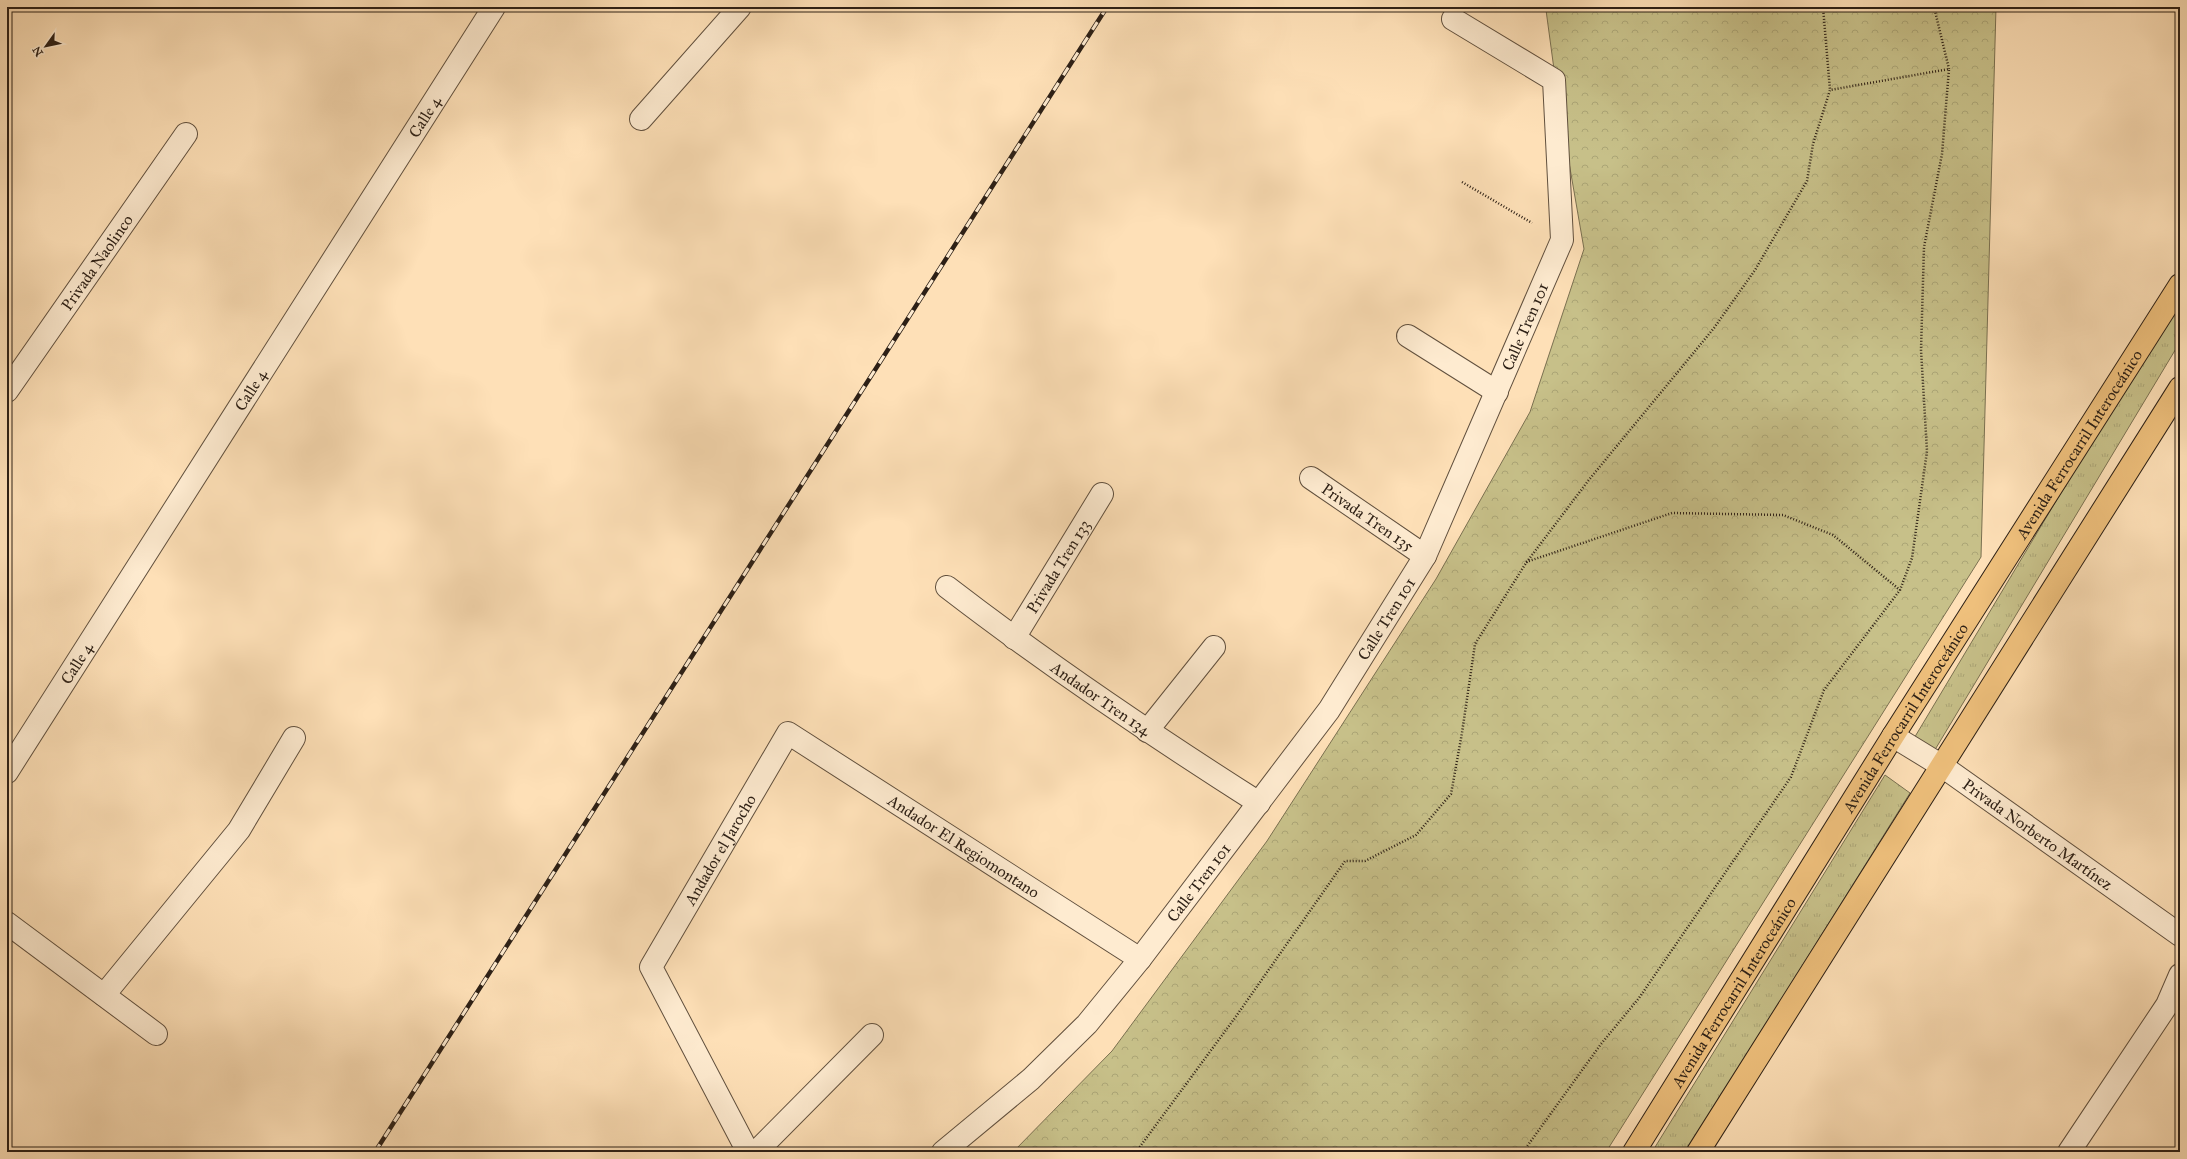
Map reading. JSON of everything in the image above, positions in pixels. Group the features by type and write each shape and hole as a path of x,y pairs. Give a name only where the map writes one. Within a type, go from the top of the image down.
{"main road":[{"name":"Avenida Ferrocarril Interoceánico","path":"1634,1152 1893,736 2180,285"},
{"path":"1698,1152 2180,388"}],"street":[{"name":"Calle 4","path":"7,772 494,7"},
{"path":"641,119 740,7"},
{"name":"Calle Tren 101","path":"943,1152 1031,1079 1086,1024 1140,959 1329,710 1425,556 1562,240 1554,80 1453,19"},
{"name":"Privada Naolinco","path":"7,391 186,134"},
{"path":"1408,336 1497,392"},
{"name":"Privada Tren 135","path":"1311,478 1425,556"},
{"name":"Privada Tren 133","path":"1014,638 1102,494"},
{"name":"Andador Tren 134","path":"947,587 1014,638 1147,731 1259,803"},
{"path":"1147,731 1214,647"},
{"name":"Andador El Regiomontano","path":"788,733 1140,959"},
{"name":"Andador el Jarocho","path":"748,1152 651,967 788,733"},
{"name":"Privada Norberto Martínez","path":"1893,736 1942,766 2180,935"},
{"path":"104,995 239,830 294,738"},
{"path":"7,923 156,1034"},
{"path":"2070,1152 2174,1000 2180,975"},
{"path":"756,1152 872,1035"}],"path":[{"path":"1136,1152 1236,1015 1345,861 1365,861 1416,835 1451,794 1462,733 1475,644 1526,563 1588,481 1714,328 1755,270 1806,181 1813,144 1830,90 1823,7"},
{"path":"1522,1152 1601,1044 1639,998 1791,778 1824,690 1900,590 1912,558 1927,451 1921,350 1924,247 1942,154 1949,69 1934,7"},
{"path":"1830,90 1949,69"},
{"path":"1462,182 1562,240"},
{"path":"1526,563 1672,513 1783,515 1833,535 1900,590"}],"green space":[{"path":"1548,7 1996,7 1981,557 1606,1152 1013,1152 1112,1051 1267,841 1436,579 1530,412 1584,249 1558,99 1546,10"},
{"path":"2180,294 2180,342 1927,763 1907,750"},
{"path":"1885,775 1910,793 1686,1152 1652,1152"}],"railway":[{"path":"375,1152 1107,7"}]}
